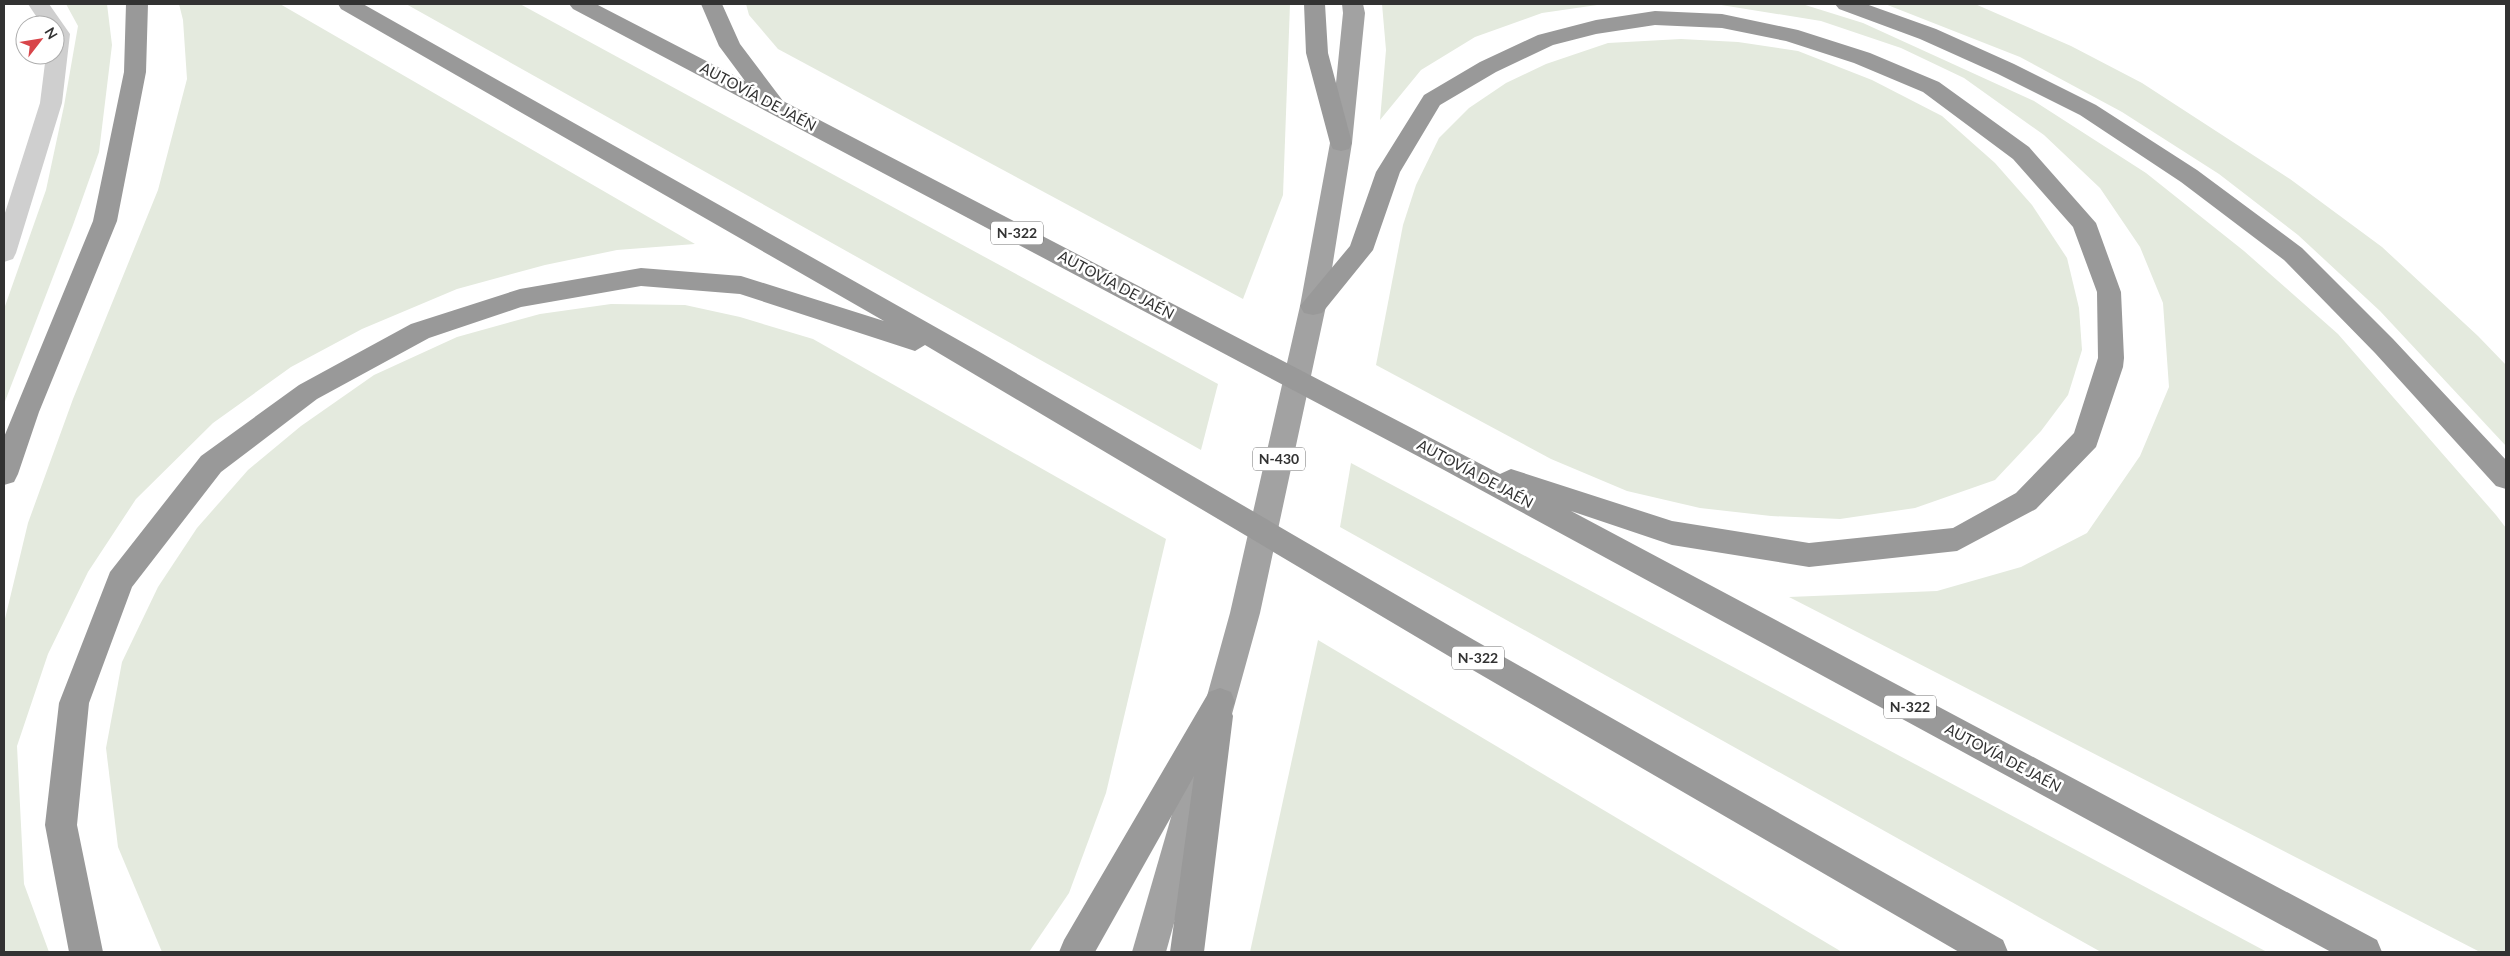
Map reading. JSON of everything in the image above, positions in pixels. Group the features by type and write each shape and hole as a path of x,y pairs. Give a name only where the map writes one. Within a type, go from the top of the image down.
{"highway":[{"path":"4,474 26,412 105,221 135,72 137,4"},
{"name":"N-322","path":"348,4 969,358 1463,649 1980,948"},
{"name":"AUTOVÍA DE JAÉN","path":"580,4 1454,462 2365,952"},
{"path":"712,4 730,46 776,106"},
{"path":"1314,4 1317,53 1341,143"},
{"name":"N-430","path":"1149,952 1245,613 1313,306 1341,143 1354,13 1353,4"},
{"path":"1846,4 1928,34 2088,110 2189,176 2293,254 2384,346 2506,478"},
{"path":"1313,306 1361,250 1388,172 1432,100 1488,67 1546,40 1596,27 1655,18 1722,21 1790,34 1862,58 1931,88 2021,152 2084,223 2108,292 2110,367 2086,439 2026,501 1957,539 1809,555 1672,533 1570,498 1454,462"},
{"path":"86,952 61,824 74,703 120,580 211,464 308,392 420,331 520,298 641,277 741,285 969,358"},
{"path":"1076,952 1220,702"},
{"path":"1187,952 1220,702"}],"street":[{"path":"39,4 46,15"},
{"path":"4,253 51,103 55,65"}],"shaded area":[{"path":"66,4 107,4 112,45 99,152 4,404 4,309 46,190 64,106 78,26"},
{"path":"179,4 280,4 695,244 617,250 545,265 457,289 362,329 291,367 213,423 136,499 88,572 48,654 17,746 24,884 49,952 4,952 4,623 28,523 73,399 158,190 187,79 183,20"},
{"path":"406,4 520,4 1218,384 1201,450"},
{"path":"746,4 1290,4 1283,195 1243,299 778,49 749,15"},
{"path":"1382,4 1604,4 1542,13 1475,37 1421,70 1380,120 1386,50"},
{"path":"1715,4 1802,4 1863,23 2034,101 2146,173 2244,251 2338,334 2496,515 2506,528 2506,952 2480,952 1789,597 1937,591 2021,567 2087,533 2140,456 2169,387 2163,303 2140,247 2100,188 2044,135 1964,78 1901,48 1821,21"},
{"path":"1885,4 1975,4 2071,46 2142,83 2290,179 2382,247 2478,336 2506,365 2506,446 2380,311 2298,235 2219,174 2122,112 2020,57"},
{"path":"1681,39 1738,42 1798,51 1872,80 1942,116 1995,163 2032,205 2067,258 2079,308 2082,350 2068,395 2041,431 1995,480 1915,508 1840,519 1771,516 1700,508 1627,491 1551,459 1376,365 1403,225 1416,185 1439,138 1469,108 1506,83 1546,64 1608,43"},
{"path":"611,304 685,305 740,317 813,339 1166,539 1106,793 1069,893 1029,952 162,952 118,847 106,748 122,662 158,587 197,528 248,470 301,426 374,375 457,337 540,314"},
{"path":"1351,463 2267,952 2101,952 1340,527"},
{"path":"1318,640 1842,952 1250,952"}]}
